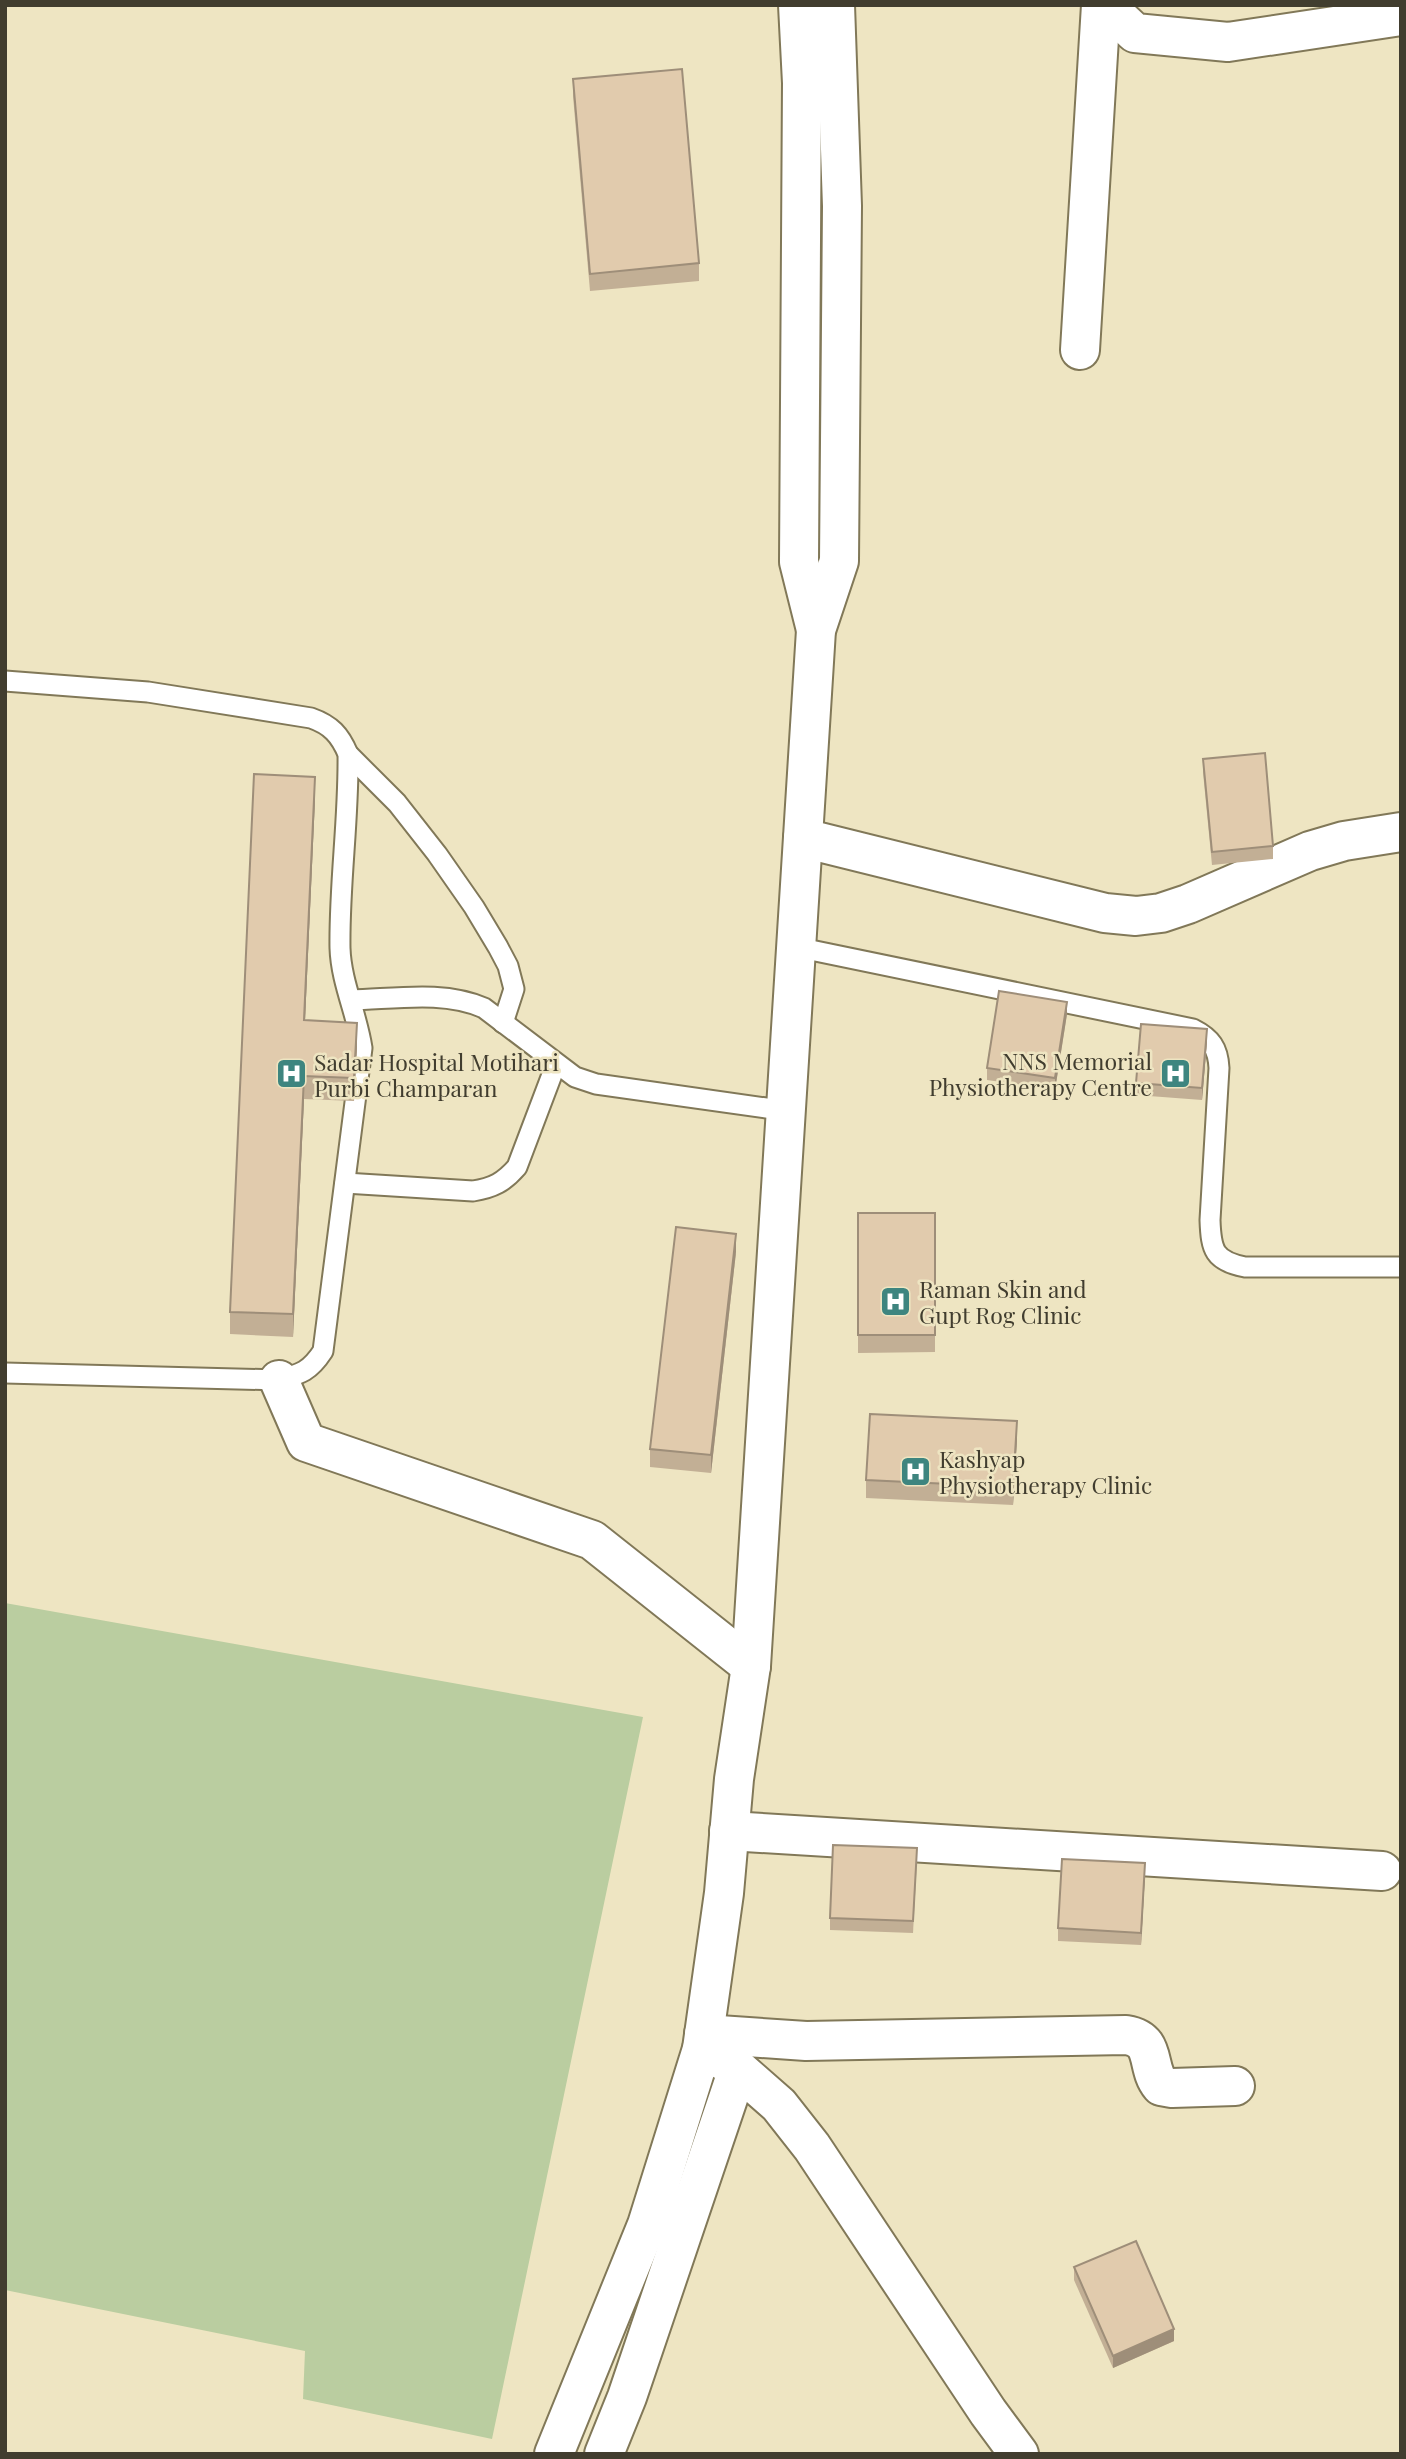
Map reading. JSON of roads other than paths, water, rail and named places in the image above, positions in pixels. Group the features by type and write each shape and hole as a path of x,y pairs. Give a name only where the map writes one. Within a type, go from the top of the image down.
{"street":[{"path":"798,5 803,83 799,562 816,630"},
{"path":"554,2454 647,2225 703,2041 724,1893 734,1779 751,1666 816,630 839,561 842,206 835,5"},
{"path":"1103,5 1135,33 1228,42 1401,16"},
{"path":"1080,350 1103,5"},
{"path":"803,838 1105,913 1136,916 1161,913 1188,904 1310,851 1345,841 1401,832"},
{"path":"279,1380 306,1442 593,1540 751,1666"},
{"path":"729,1831 1382,1871"},
{"path":"703,2041 1126,2035 1142,2040 1161,2086 1234,2086"},
{"path":"703,2041 779,2105 812,2147 988,2412 1019,2454"},
{"path":"604,2454 627,2397 738,2069"}],"lane":[{"path":"5,681 148,692 311,718 325,723 334,730 348,754 397,803 421,834 474,907 498,947 508,966 514,989 503,1023"},
{"path":"5,1373 279,1380 299,1375 313,1365 323,1351 362,1048 359,1025 345,982 340,949 348,754"},
{"path":"796,947 1193,1029 1205,1036 1219,1055 1210,1220 1210,1239 1214,1252 1223,1261 1245,1267 1401,1267"},
{"path":"351,1000 446,998 467,1001 484,1009 575,1077 596,1084 787,1111"},
{"path":"345,1183 473,1191 490,1189 505,1180 517,1167 556,1064"}],"place":[{"name":"NNS Memorial Physiotherapy Centre","path":"1175,1073"},
{"name":"Sadar Hospital Motihari Purbi Champaran","path":"291,1074"},
{"name":"Raman Skin and Gupt Rog Clinic","path":"896,1301"},
{"name":"Kashyap Physiotherapy Clinic","path":"916,1471"}]}
